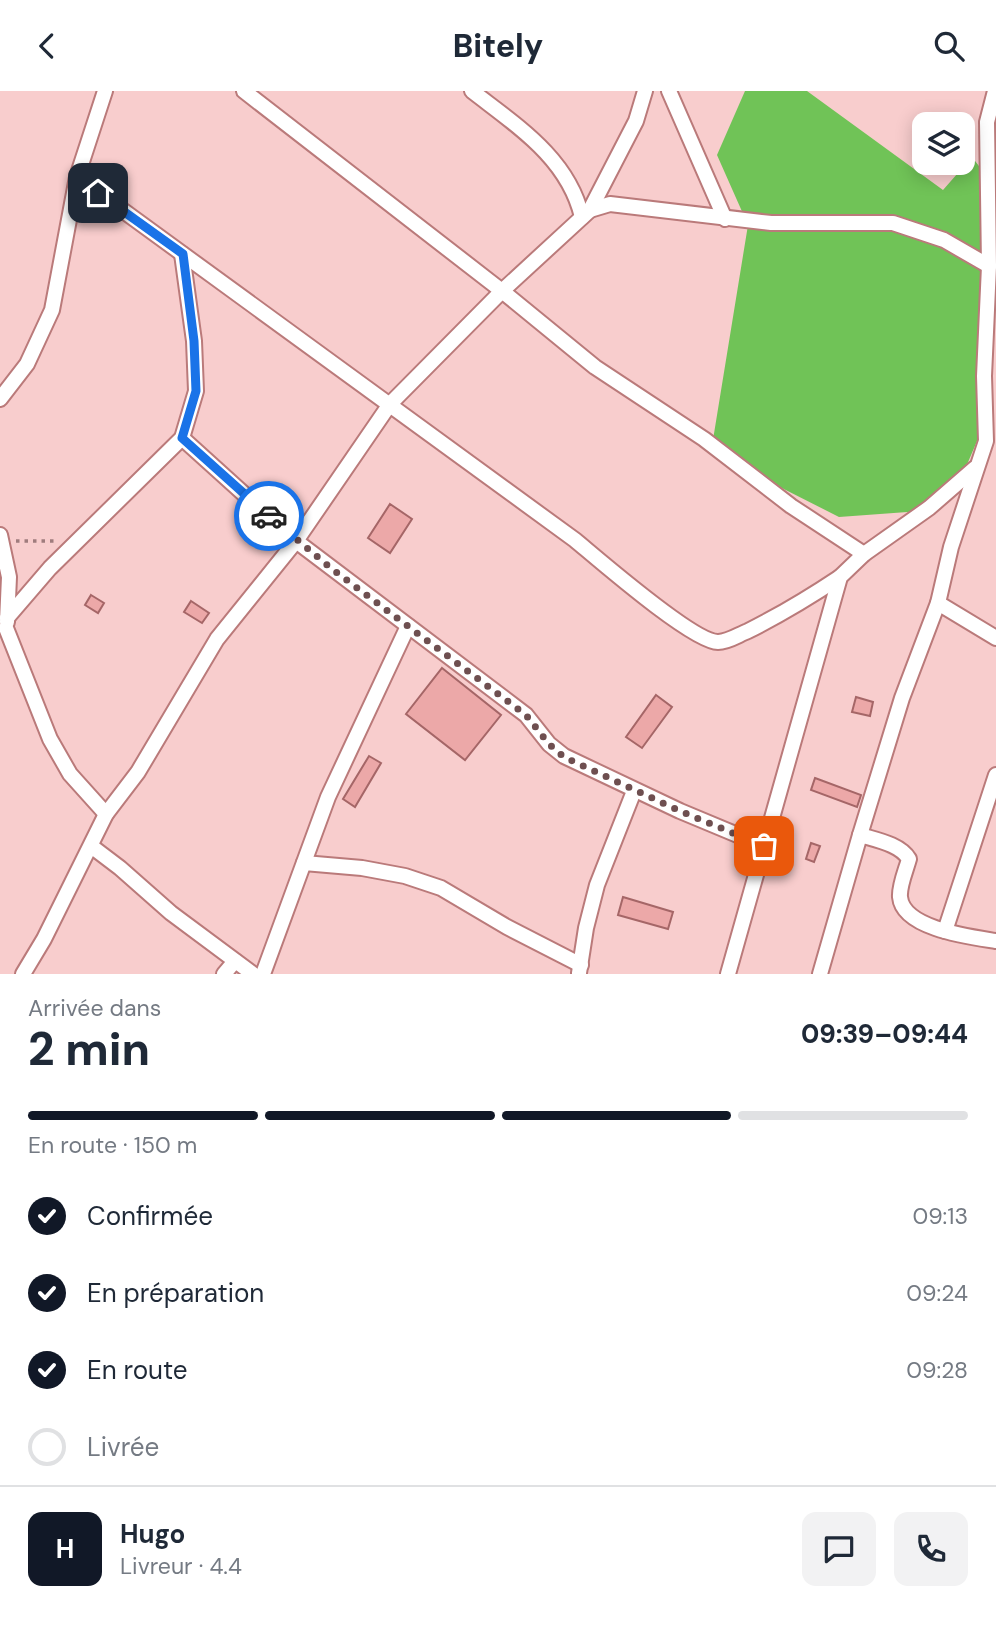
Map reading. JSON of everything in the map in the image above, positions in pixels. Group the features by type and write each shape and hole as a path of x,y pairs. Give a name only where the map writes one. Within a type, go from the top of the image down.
{"street":[{"path":"0,399 27,364 52,310 77,177 105,91"},
{"path":"244,91 502,291 595,367 704,439 791,506 864,554"},
{"path":"472,91 532,138 556,161 586,213"},
{"path":"23,974 44,939 106,814 138,772 217,639 296,541 390,404 502,291 586,213 636,121 645,91"},
{"path":"669,91 725,219"},
{"path":"820,974 902,698 938,603 951,547 986,441 985,376 992,286 989,266 987,122 995,91"},
{"path":"77,177 575,540 651,602 705,639 717,642 730,639 787,612 840,577 864,554 929,508 975,468"},
{"path":"586,213 610,204 771,223 894,223 944,240 989,266"},
{"path":"4,628 50,568 182,438 196,391 194,341 183,254"},
{"path":"182,438 296,541 526,715 549,744 564,757 634,791 764,846"},
{"path":"1,538 9,577 4,628 57,751 70,774 106,814"},
{"path":"728,974 840,577"},
{"path":"938,603 996,638"},
{"path":"263,974 328,797 408,626"},
{"path":"945,931 996,775"},
{"path":"304,863 362,868 405,876 440,888 580,969 586,928 597,885 634,791"},
{"path":"860,835 895,847 908,856 900,895 905,910 913,918 945,931 996,941"},
{"path":"91,846 120,867 171,913 253,974"},
{"path":"224,974 235,961"}],"path":[{"path":"1,538 77,541"}],"green space":[{"path":"745,91 807,91 912,167 912,175 922,175 943,190 956,175 975,175 975,161 992,183 986,420 960,481 921,511 839,517 711,452 748,225 717,155"}],"building":[{"path":"390,504 412,519 390,553 368,538"},
{"path":"91,595 104,603 98,613 85,605"},
{"path":"191,601 209,613 202,623 184,612"},
{"path":"442,668 501,715 465,760 406,714"},
{"path":"656,695 672,707 642,748 626,737"},
{"path":"856,697 873,702 870,716 852,712"},
{"path":"369,756 381,763 355,807 343,799"},
{"path":"815,778 861,795 857,807 811,790"},
{"path":"811,843 820,846 814,862 806,859"},
{"path":"623,897 673,912 668,929 618,915"}],"way so far":[{"path":"269,516 332,569 526,715 549,744 564,757 634,791 764,846"}],"route":[{"path":"98,193 183,254 194,341 196,391 182,438 269,516"}]}
